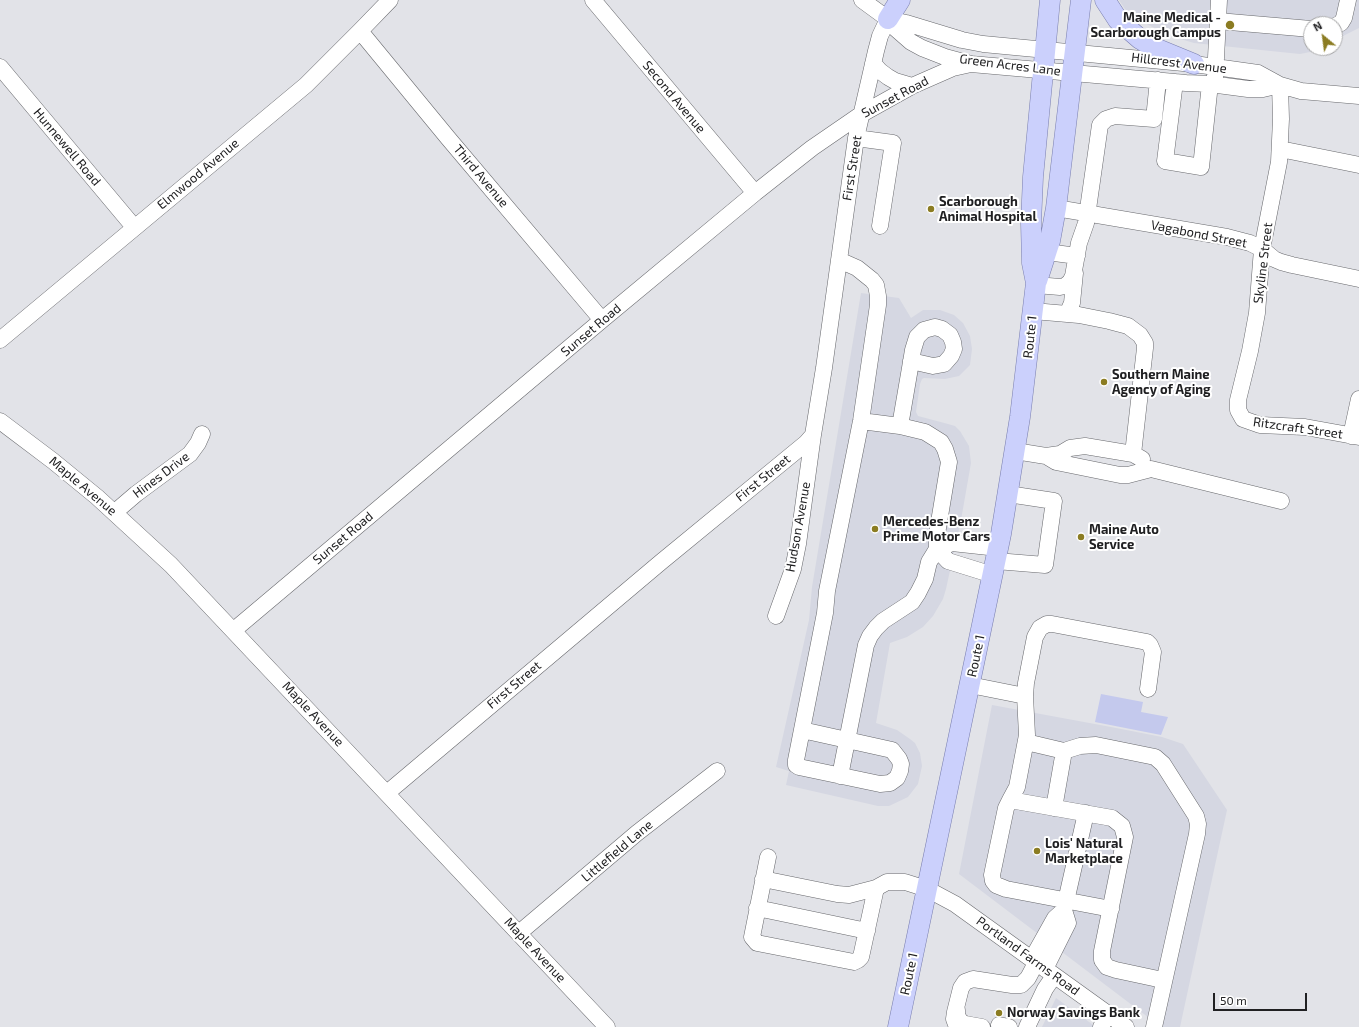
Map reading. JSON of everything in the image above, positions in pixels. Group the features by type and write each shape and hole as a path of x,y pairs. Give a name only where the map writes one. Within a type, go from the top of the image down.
{"main road":[{"path":"888,19 900,0"},
{"name":"Route 1","path":"1036,284 1032,263 1031,223 1050,0"},
{"name":"Route 1","path":"898,1027 996,561 1008,494 1026,373 1036,284 1047,252 1056,208 1081,0"},
{"path":"1105,0 1118,20 1143,41 1155,48 1194,64"}],"street":[{"name":"Elmwood Avenue","path":"0,340 306,85 390,0"},
{"name":"Second Avenue","path":"593,0 755,194"},
{"name":"Green Acres Lane","path":"862,0 888,19 900,33 911,42 945,57 971,64 1072,73"},
{"path":"1175,82 1165,161 1201,167 1215,67 1219,0"},
{"path":"1343,20 1348,0"},
{"name":"Green Acres Lane","path":"888,19 962,40 1008,48 1074,53"},
{"name":"First Street","path":"387,793 661,562 806,443 813,435 860,115 880,36 888,19"},
{"path":"1218,21 1303,28"},
{"name":"Third Avenue","path":"360,32 602,320"},
{"name":"Hillcrest Avenue","path":"1074,53 1215,67 1258,74 1280,85 1301,91 1359,96"},
{"path":"873,63 880,72 888,77 895,81 912,86"},
{"name":"Sunset Road","path":"234,630 602,320 823,140 860,115 912,86 953,68 971,64"},
{"name":"Hunnewell Road","path":"0,67 134,227"},
{"name":"Hillcrest Avenue","path":"1072,73 1212,84 1248,89 1263,89 1280,85"},
{"path":"1067,314 1072,303 1079,242 1087,213 1100,125 1106,119 1115,116 1154,119 1158,80"},
{"name":"Skyline Street","path":"1240,415 1238,410 1238,400 1257,313 1262,249 1272,204 1280,149 1280,85"},
{"path":"856,138 893,143 880,226"},
{"path":"1280,149 1359,165"},
{"name":"Vagabond Street","path":"1056,208 1250,242 1262,249 1274,259 1292,265 1359,279"},
{"path":"1047,252 1076,262"},
{"path":"802,730 892,750 901,764 900,771 894,780 886,784 880,784 799,767 796,765 796,760 825,613 827,591 861,421 878,296 876,285 872,280 857,268 839,260"},
{"path":"1036,284 1060,287 1065,286 1070,282 1076,262"},
{"path":"1033,311 1095,318 1128,326 1140,335 1145,343 1133,454"},
{"path":"900,426 911,361"},
{"path":"1355,437 1359,399"},
{"name":"Ritzcraft Street","path":"1240,415 1247,421 1260,425 1305,427 1355,437"},
{"path":"840,776 866,645 870,636 883,621 912,602 925,579 929,562 937,549 936,534 949,462 948,455 940,442 933,436 915,429 861,421"},
{"name":"Maple Avenue","path":"0,422 53,461 115,512 171,565 234,630 607,1027"},
{"name":"Hines Drive","path":"115,512 136,494 190,454 198,443 202,434"},
{"name":"Hudson Avenue","path":"776,616 793,569 798,544 813,435"},
{"path":"1015,451 1046,456 1060,454 1070,448 1085,446 1133,454 1151,469"},
{"path":"1046,456 1056,462 1120,475 1128,475 1151,469 1281,501"},
{"path":"937,549 948,561 996,561 1045,565 1054,501 1008,494"},
{"path":"937,549 952,543 996,561"},
{"path":"1111,910 1065,905 1006,889 996,885 993,881 992,876 1006,808 1017,787 1026,742 1026,683 1035,637 1040,628 1047,624 1052,624 1147,642 1153,652 1148,689"},
{"path":"970,685 1025,696"},
{"path":"1026,742 1064,751 1080,746 1096,745 1155,757 1164,764 1196,816 1198,824 1197,834 1154,1027"},
{"path":"1054,808 1064,751"},
{"name":"Littlefield Lane","path":"519,933 637,833 717,771"},
{"path":"1010,800 1112,818 1119,822 1125,833 1124,842 1102,951 1102,960 1105,965 1116,970 1164,981"},
{"path":"1027,1027 1045,989 1042,966 1055,918 1065,905 1086,813"},
{"path":"768,857 752,937 757,943 854,962 862,957 876,888"},
{"name":"Portland Farms Road","path":"763,879 837,894 850,895 895,881 905,882 927,889 955,904 1042,966 1105,1021 1126,1027"},
{"path":"757,908 867,931"},
{"path":"957,1027 954,1019 961,988 965,982 973,979 1012,985 1023,984 1042,966"},
{"path":"1023,984 1030,992 1040,998"},
{"path":"957,1006 957,1015 960,1021 965,1024 994,1025"}],"shaded area":[{"name":"Maine Medical - Scarborough Campus","path":"1119,0 1359,0 1359,28 1343,36 1343,16 1303,16 1303,53 1300,54 1194,43 1167,35 1136,18 1125,9"},
{"path":"861,293 899,298 911,318 923,310 940,310 954,315 963,323 970,336 972,349 970,365 959,376 945,379 924,378 920,384 916,412 918,416 955,426 960,431 969,446 971,463 961,520 943,599 933,616 923,627 907,637 890,643 876,723 897,730 915,743 920,753 922,766 918,784 908,797 889,806 878,806 786,785 789,771 776,767 809,620 812,587"},
{"path":"1101,694 1143,702 1141,712 1168,717 1161,735 1095,722"},
{"path":"992,705 1162,737 1183,744 1227,810 1180,1027 1161,1027 959,874"},
{"path":"1056,998 1096,1027 1042,1027"}],"place":[{"name":"Maine Medical - Scarborough Campus","path":"1230,25"},
{"name":"Scarborough Animal Hospital","path":"931,209"},
{"name":"Southern Maine Agency of Aging","path":"1104,382"},
{"name":"Mercedes-Benz Prime Motor Cars","path":"875,529"},
{"name":"Maine Auto Service","path":"1081,537"},
{"name":"Lois' Natural Marketplace","path":"1037,851"},
{"name":"Norway Savings Bank","path":"999,1013"}]}
